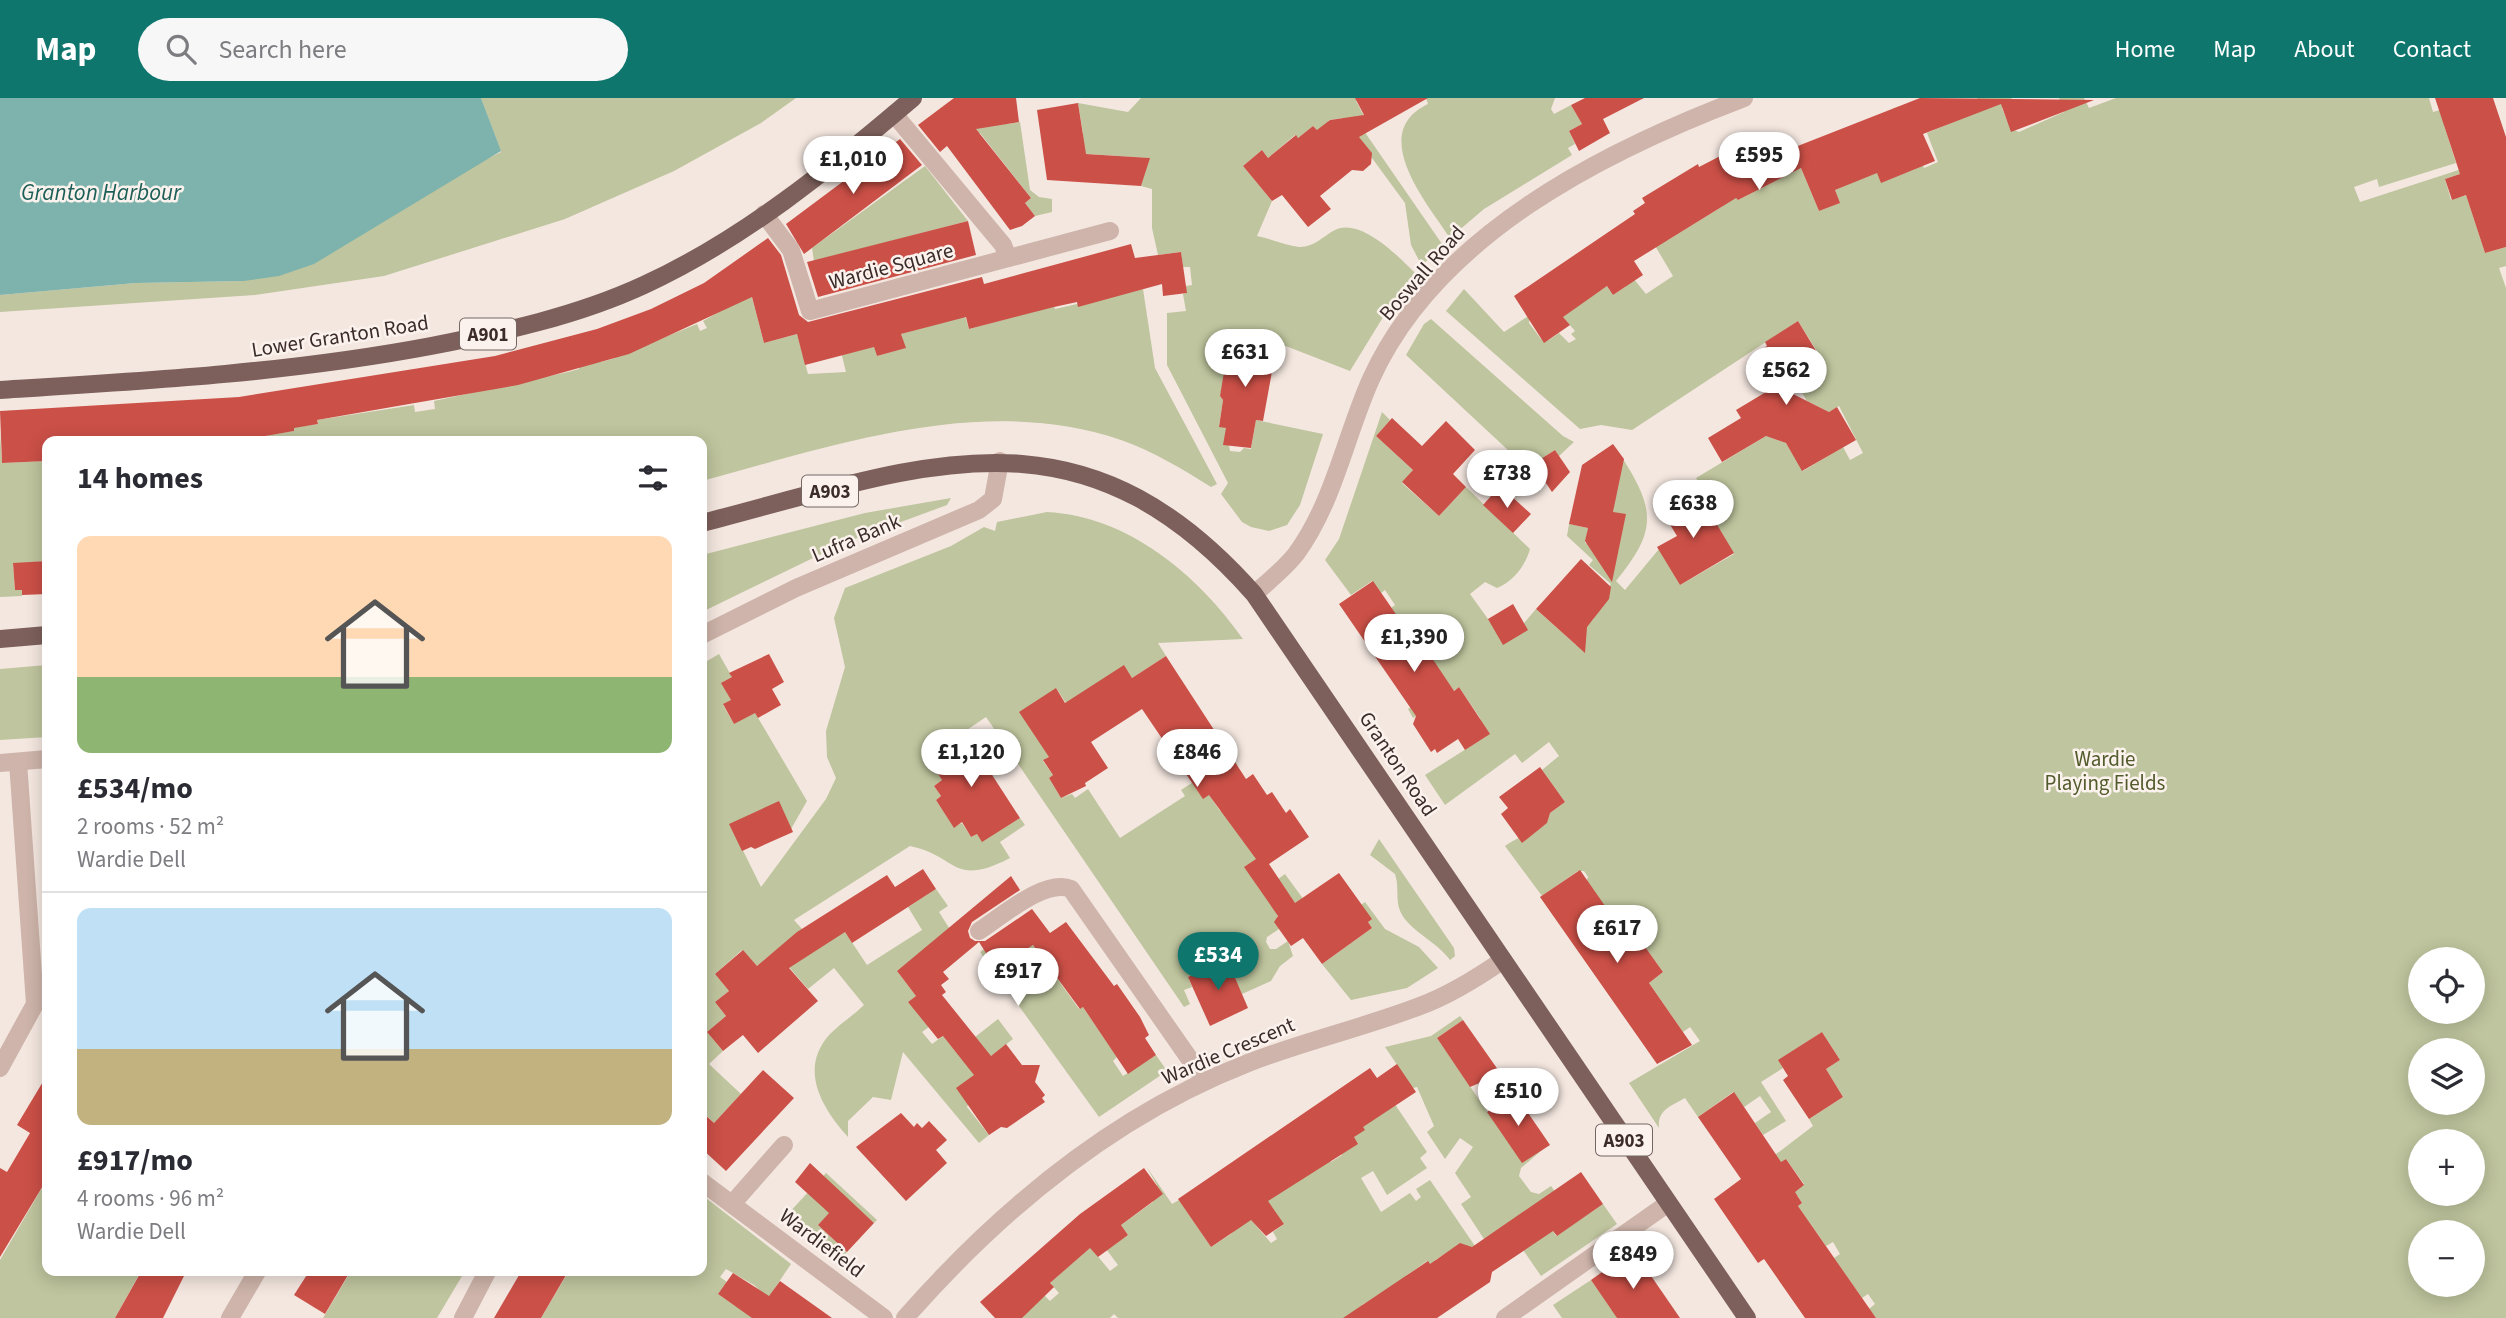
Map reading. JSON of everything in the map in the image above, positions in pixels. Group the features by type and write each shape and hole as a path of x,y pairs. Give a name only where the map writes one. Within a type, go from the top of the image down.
{"main road":[{"name":"Lower Granton Road","path":"0,390 264,372 468,339 568,313 625,293 687,262 764,214 913,98"},
{"name":"Granton Road","path":"707,522 926,469 1000,461 1036,463 1105,481 1132,493 1193,533 1214,551 1254,594 1747,1318"},
{"path":"0,639 42,635"}],"street":[{"name":"Boswall Road","path":"1254,594 1293,557 1307,538 1327,496 1377,369 1405,324 1451,269 1489,233 1540,198 1638,145 1744,98"},
{"path":"894,114 1003,245 1008,258"},
{"name":"Wardie Square","path":"764,214 792,250 810,311 1110,231"},
{"name":"Lufra Bank","path":"707,632 772,599 979,510 993,499 1000,461"},
{"path":"0,1068 35,1004 9,762 42,760"},
{"path":"979,932 1045,889 1064,886 1071,890 1205,1081"},
{"name":"Wardie Crescent","path":"905,1318 952,1266 1037,1191 1112,1135 1205,1081 1300,1045 1422,1005 1463,986 1503,960"},
{"path":"732,1204 784,1145"},
{"name":"Wardiefield","path":"707,1186 884,1318"},
{"path":"1505,1318 1668,1204"},
{"path":"230,1318 254,1276"},
{"path":"463,1318 485,1276"}],"green space":[{"path":"481,98 796,98 761,123 674,171 565,219 384,276 255,295 0,312 0,295 136,283 244,281 501,152"},
{"path":"988,98 1008,124 1020,122 1030,190 1039,197 1052,199 1052,212 1035,216 1025,203 1031,198 980,133 970,139"},
{"path":"1141,98 1361,98 1356,101 1365,118 1364,131 1442,244 1422,266 1411,245 1405,203 1369,154 1371,152 1343,118 1329,120 1322,135 1313,126 1298,138 1295,135 1268,158 1262,150 1243,166 1272,201 1257,236 1304,247 1333,231 1355,229 1378,240 1415,273 1385,314 1350,371 1278,343 1228,343 1225,361 1229,362 1220,396 1223,400 1219,426 1226,428 1230,451 1251,449 1256,420 1323,434 1300,505 1287,525 1269,531 1242,522 1221,494 1228,483 1167,365 1167,313 1186,311 1183,294 1186,293 1186,286 1192,285 1190,267 1183,267 1181,252 1158,255 1152,228 1152,189 1141,186 1149,158 1073,153 1070,135 1083,133 1078,103 1128,112"},
{"path":"1426,98 1555,98 1551,109 1554,114 1571,105 1582,124 1569,131 1575,144 1568,148 1572,155 1484,209 1450,238 1417,188 1402,150 1402,132 1410,117 1428,104"},
{"name":"Wardie Playing Fields","path":"1977,98 2012,98 2002,108 2010,128 2019,132 2064,112 2059,98 2084,98 2089,108 2116,98 2429,98 2433,112 2481,98 2495,109 2444,125 2456,163 2379,187 2377,179 2354,187 2360,202 2471,166 2472,170 2445,179 2451,200 2466,195 2485,253 2506,247 2506,266 2499,268 2506,288 2506,1318 1876,1318 1869,1309 1875,1304 1868,1294 1862,1298 1834,1258 1840,1254 1833,1242 1826,1246 1798,1206 1802,1203 1798,1196 1790,1195 1804,1184 1786,1159 1772,1168 1767,1161 1813,1126 1809,1119 1843,1097 1826,1069 1840,1060 1822,1032 1779,1060 1783,1068 1761,1082 1786,1121 1763,1135 1755,1123 1771,1112 1760,1096 1744,1107 1733,1092 1698,1117 1685,1098 1663,1113 1659,1128 1629,1083 1700,1041 1690,1027 1683,1032 1649,983 1663,972 1643,944 1629,954 1586,882 1588,877 1584,871 1578,871 1542,896 1505,846 1547,823 1546,816 1565,802 1542,770 1559,756 1549,742 1522,763 1515,754 1445,805 1425,775 1485,737 1480,718 1459,687 1413,718 1408,709 1432,692 1434,661 1424,647 1420,649 1391,608 1395,605 1385,590 1381,593 1372,581 1351,595 1325,560 1339,539 1382,412 1390,420 1376,436 1413,470 1402,483 1439,516 1466,487 1530,549 1522,567 1509,581 1497,588 1485,582 1470,594 1488,619 1527,630 1524,623 1536,609 1576,645 1581,644 1584,626 1594,619 1591,607 1611,584 1589,565 1593,560 1567,536 1569,524 1588,528 1585,543 1619,550 1613,512 1621,456 1641,491 1647,520 1639,548 1616,581 1625,590 1659,549 1680,585 1734,554 1698,493 1703,489 1696,478 1766,436 1786,443 1803,471 1843,447 1850,460 1863,453 1839,406 1829,412 1807,401 1793,378 1819,362 1815,355 1818,353 1798,321 1632,430 1601,425 1580,429 1446,311 1464,289 1504,332 1530,315 1529,323 1541,339 1549,340 1559,333 1569,343 1576,339 1571,334 1575,331 1562,316 1607,286 1613,295 1625,287 1629,273 1646,294 1673,276 1648,234 1668,240 1723,206 1730,185 1738,200 1801,168 1819,211 1839,203 1835,190 1851,183 1866,145 1881,182 1915,169 1892,109 1900,106 1924,168 1938,162 1927,133 1982,110"},
{"path":"925,166 968,221 814,261 812,248"},
{"path":"1143,289 1155,368 1217,484 1211,487 1156,455 1121,440 1069,427 1016,422 963,423 910,429 857,440 707,480 707,436 268,436 267,427 276,434 294,431 293,423 304,426 318,424 317,420 414,405 415,412 435,409 434,401 579,369 578,362 598,355 601,362 697,324 700,331 707,328 703,321 751,294 764,343 797,334 808,374 846,372 840,348 872,340 877,356 905,348 901,334 965,316 969,329 1054,306 1055,309"},
{"path":"1431,319 1563,436 1574,442 1559,456 1555,450 1531,466 1524,465 1406,355 1424,324"},
{"path":"252,429 253,436 240,436"},
{"path":"0,432 2,463 42,461 42,561 13,564 15,590 22,590 22,596 0,597"},
{"path":"951,498 947,505 844,543 707,610 707,554 865,513"},
{"path":"1047,512 1077,516 1133,537 1183,572 1225,615 1243,639 1158,643 1166,656 1132,678 1124,666 1068,706 1056,688 1052,755 1043,761 1053,775 1049,778 1061,798 1072,794 1075,798 1088,789 1120,838 1185,796 1181,790 1232,757 1238,767 1206,790 1220,811 1232,804 1238,834 1243,841 1275,846 1245,867 1261,891 1285,874 1304,900 1277,916 1279,929 1267,937 1266,942 1270,949 1276,949 1288,941 1293,956 1280,966 1271,981 1242,994 1227,960 1188,977 1192,987 1184,990 1190,1004 1184,1007 986,717 927,757 942,780 934,786 941,796 936,800 954,827 962,823 971,837 977,834 982,841 1020,818 1025,825 1000,842 1010,858 991,867 966,870 910,846 794,920 802,929 845,932 867,965 922,930 908,907 936,889 948,906 939,912 951,931 897,971 916,996 908,1002 933,1024 922,1032 932,1044 943,1036 956,1052 998,1019 1013,1039 985,1061 967,1107 989,1135 979,1143 903,1052 891,1100 873,1097 848,1121 848,1137 822,1101 815,1074 821,1047 830,1034 864,1005 834,968 808,989 775,951 757,966 742,950 715,974 729,991 715,1002 726,1016 707,1032 707,661 719,654 732,677 722,683 731,700 723,705 734,724 754,711 807,801 791,829 730,824 761,887 826,799 836,778 827,757 826,731 845,667 834,618 845,588 951,546 984,527 995,531 997,522"},
{"path":"42,665 42,737 0,740 0,669"},
{"path":"1379,839 1454,948 1455,956 1450,960 1402,915 1395,874 1370,855"},
{"path":"1365,902 1385,929 1419,947 1438,968 1407,988 1351,1000 1322,964 1372,928 1358,907"},
{"path":"1033,945 1079,1009 1083,1007 1117,1057 1113,1061 1123,1076 1156,1055 1167,1071 1099,1117 980,952 984,949 997,968"},
{"path":"1460,1016 1463,1020 1437,1038 1508,1142 1535,1124 1549,1144 1521,1168 1519,1176 1531,1192 1539,1194 1551,1186 1561,1200 1542,1214 1556,1236 1603,1204 1617,1224 1541,1276 1506,1225 1484,1239 1461,1204 1471,1197 1455,1173 1473,1147 1460,1138 1445,1159 1427,1132 1434,1126 1417,1087 1399,1091 1408,1081 1385,1047 1431,1036"},
{"path":"707,1032 723,1051 709,1064 741,1094 714,1123 707,1116"},
{"path":"1384,1088 1427,1152 1420,1158 1427,1168 1387,1195 1373,1171 1361,1178 1381,1212 1410,1193 1416,1201 1421,1197 1416,1189 1430,1180 1477,1249 1460,1244 1435,1260 1439,1278 1427,1261 1407,1275 1395,1307 1384,1291 1362,1305 1370,1318 1118,1318 1114,1314 1110,1318 1022,1318 1041,1292 1050,1301 1059,1293 1050,1283 1090,1247 1110,1271 1118,1265 1106,1249 1128,1235 1121,1225 1153,1202 1147,1193 1157,1185 1146,1166 1172,1204 1179,1200 1211,1247 1231,1234 1247,1215 1271,1243 1277,1239 1273,1232 1284,1224 1263,1199 1324,1152 1331,1162 1342,1155 1335,1144 1364,1130 1357,1118"},
{"path":"826,1173 877,1220 874,1223 845,1197 818,1225 847,1252 839,1260 785,1217"},
{"path":"42,1188 42,1276 138,1276 115,1318 0,1318 0,1260"},
{"path":"707,1199 791,1264 768,1298 754,1285 726,1269 720,1277 727,1282 718,1294 735,1306 738,1303 753,1318 541,1318 566,1276 707,1276"},
{"path":"348,1276 462,1276 437,1318 323,1318"},
{"path":"1591,1280 1611,1309 1627,1318 1562,1318 1553,1305"}],"water":[{"name":"Granton Harbour","path":"0,98 481,98 501,151 314,264 279,276 244,281 136,283 0,295"}],"building":[{"path":"954,98 1016,98 1019,122 976,129 1031,198 1025,203 1035,216 1022,226 1010,230 947,146 940,152 918,125"},
{"path":"1355,98 1428,98 1359,137 1372,153 1371,164 1363,171 1352,170 1320,196 1331,209 1308,227 1282,195 1272,201 1243,166 1262,150 1268,158 1296,135 1298,138 1313,126 1317,130 1330,120 1364,115"},
{"path":"1585,98 1644,98 1603,119 1610,133 1579,151 1569,131 1582,124 1571,105"},
{"path":"1920,98 2094,100 2011,132 2001,104 1923,134 1935,161 1881,183 1877,173 1835,190 1840,203 1819,211 1801,168 1738,200 1736,198 1634,261 1643,275 1613,295 1607,286 1563,317 1570,325 1544,343 1514,296 1635,214 1633,211 1645,203 1642,198 1698,164 1699,167 1759,136 1770,157"},
{"path":"2435,98 2493,98 2506,137 2506,247 2485,253 2466,195 2452,200 2445,179 2460,174"},
{"path":"1078,103 1086,154 1150,158 1141,186 1047,180 1037,110"},
{"path":"900,139 922,165 804,254 786,224"},
{"path":"968,221 976,255 818,297 807,262"},
{"path":"768,238 781,255 799,315 808,322 982,277 984,284 1131,244 1135,258 1181,252 1187,293 1163,296 1162,284 1078,307 1077,302 969,329 966,317 901,334 906,348 877,356 874,347 805,365 797,334 764,343 752,297 629,354 518,385 317,420 318,424 265,436 42,436 42,461 2,463 0,411 239,397 495,356 597,329 651,309 704,283"},
{"path":"1798,321 1818,354 1815,355 1819,362 1779,387 1829,412 1837,407 1856,440 1802,471 1786,443 1766,436 1722,462 1708,438 1741,418 1736,410 1771,389 1751,356 1767,346 1765,342"},
{"path":"1233,336 1277,344 1263,421 1256,420 1251,448 1223,445 1226,428 1219,427 1223,400 1220,396 1229,342 1232,343"},
{"path":"1392,418 1422,446 1446,421 1475,450 1453,474 1466,487 1439,516 1402,482 1413,470 1376,436"},
{"path":"1613,444 1624,459 1613,512 1626,514 1612,582 1585,541 1588,528 1569,524 1582,465"},
{"path":"1555,450 1570,472 1552,492 1533,464"},
{"path":"1500,486 1531,514 1513,533 1483,505"},
{"path":"1698,493 1734,553 1680,585 1657,547 1677,536 1663,513"},
{"path":"1581,559 1611,587 1609,599 1587,627 1585,653 1536,609"},
{"path":"42,561 42,594 22,595 22,590 15,590 13,563"},
{"path":"1373,581 1420,649 1424,646 1454,691 1459,687 1490,734 1465,750 1458,739 1437,753 1435,749 1431,752 1413,724 1416,716 1339,604"},
{"path":"1513,604 1528,630 1503,645 1488,619"},
{"path":"769,654 784,682 772,689 781,705 758,718 755,713 734,724 723,704 731,700 721,683 732,677 729,673"},
{"path":"1166,656 1246,779 1253,774 1267,795 1272,792 1286,813 1290,809 1309,837 1269,864 1295,903 1339,873 1372,919 1368,922 1372,928 1322,964 1303,938 1291,946 1274,922 1278,916 1244,867 1256,859 1209,795 1203,799 1142,709 1091,742 1108,768 1085,783 1086,786 1061,798 1049,778 1053,775 1043,760 1049,757 1019,712 1056,688 1065,703 1124,665 1132,678"},
{"path":"969,729 990,761 985,764 1020,818 982,842 977,834 971,837 962,822 954,828 936,800 941,796 934,786 942,780 927,757"},
{"path":"1540,767 1565,802 1550,813 1547,823 1522,843 1501,814 1508,808 1499,797"},
{"path":"779,801 793,832 755,849 751,847 742,851 729,824"},
{"path":"923,869 936,889 852,943 845,932 789,968 818,1001 758,1053 743,1035 723,1051 707,1032 726,1016 715,1002 729,991 715,974 743,950 757,966 797,932 887,875 895,887"},
{"path":"1580,870 1635,949 1643,944 1663,972 1649,983 1692,1045 1657,1064 1540,897"},
{"path":"1011,876 1020,890 972,922 968,931 970,938 985,941 1032,909 1050,933 1066,922 1114,986 1117,984 1140,1017 1149,1035 1145,1038 1156,1055 1128,1074 1083,1007 1080,1009 1033,945 996,969 979,942 943,972 949,979 941,985 946,992 942,995 991,1056 1006,1044 1022,1065 1040,1065 1035,1082 1045,1095 1042,1098 1045,1102 1007,1128 1001,1127 989,1135 956,1088 974,1075 943,1036 938,1039 908,1002 916,996 897,971"},
{"path":"1227,959 1248,1008 1210,1026 1188,977"},
{"path":"1463,1020 1501,1074 1470,1087 1437,1038"},
{"path":"1822,1032 1840,1060 1826,1069 1843,1097 1809,1119 1783,1080 1788,1076 1778,1060"},
{"path":"1397,1064 1416,1092 1363,1127 1365,1130 1354,1137 1358,1144 1268,1201 1284,1224 1266,1236 1251,1220 1211,1247 1178,1199 1370,1068 1377,1078"},
{"path":"763,1070 794,1098 726,1171 707,1154 707,1117 714,1123"},
{"path":"42,1083 42,1187 0,1257 0,1168 7,1172 30,1133 17,1125"},
{"path":"1734,1092 1781,1162 1786,1159 1804,1185 1795,1192 1802,1203 1798,1206 1876,1318 1805,1318 1764,1259 1758,1263 1714,1199 1741,1179 1698,1117"},
{"path":"1515,1094 1550,1145 1522,1163 1487,1112"},
{"path":"901,1113 914,1127 917,1123 922,1128 929,1121 947,1140 936,1150 947,1163 906,1201 856,1147"},
{"path":"810,1163 874,1223 847,1252 818,1225 829,1213 795,1182"},
{"path":"1144,1168 1163,1194 1121,1225 1128,1235 1098,1257 1090,1248 1050,1283 1054,1287 1022,1318 995,1318 980,1302 1080,1214"},
{"path":"1581,1172 1603,1204 1557,1236 1553,1231 1492,1272 1490,1282 1437,1318 1343,1318 1428,1261 1430,1264 1460,1243 1472,1247"},
{"path":"1633,1250 1680,1318 1617,1318 1591,1280"},
{"path":"733,1273 769,1296 780,1281 832,1318 752,1318 718,1294"},
{"path":"139,1276 184,1276 163,1318 115,1318"},
{"path":"306,1276 347,1276 325,1314 294,1295"},
{"path":"518,1276 566,1276 541,1318 494,1318"}]}
